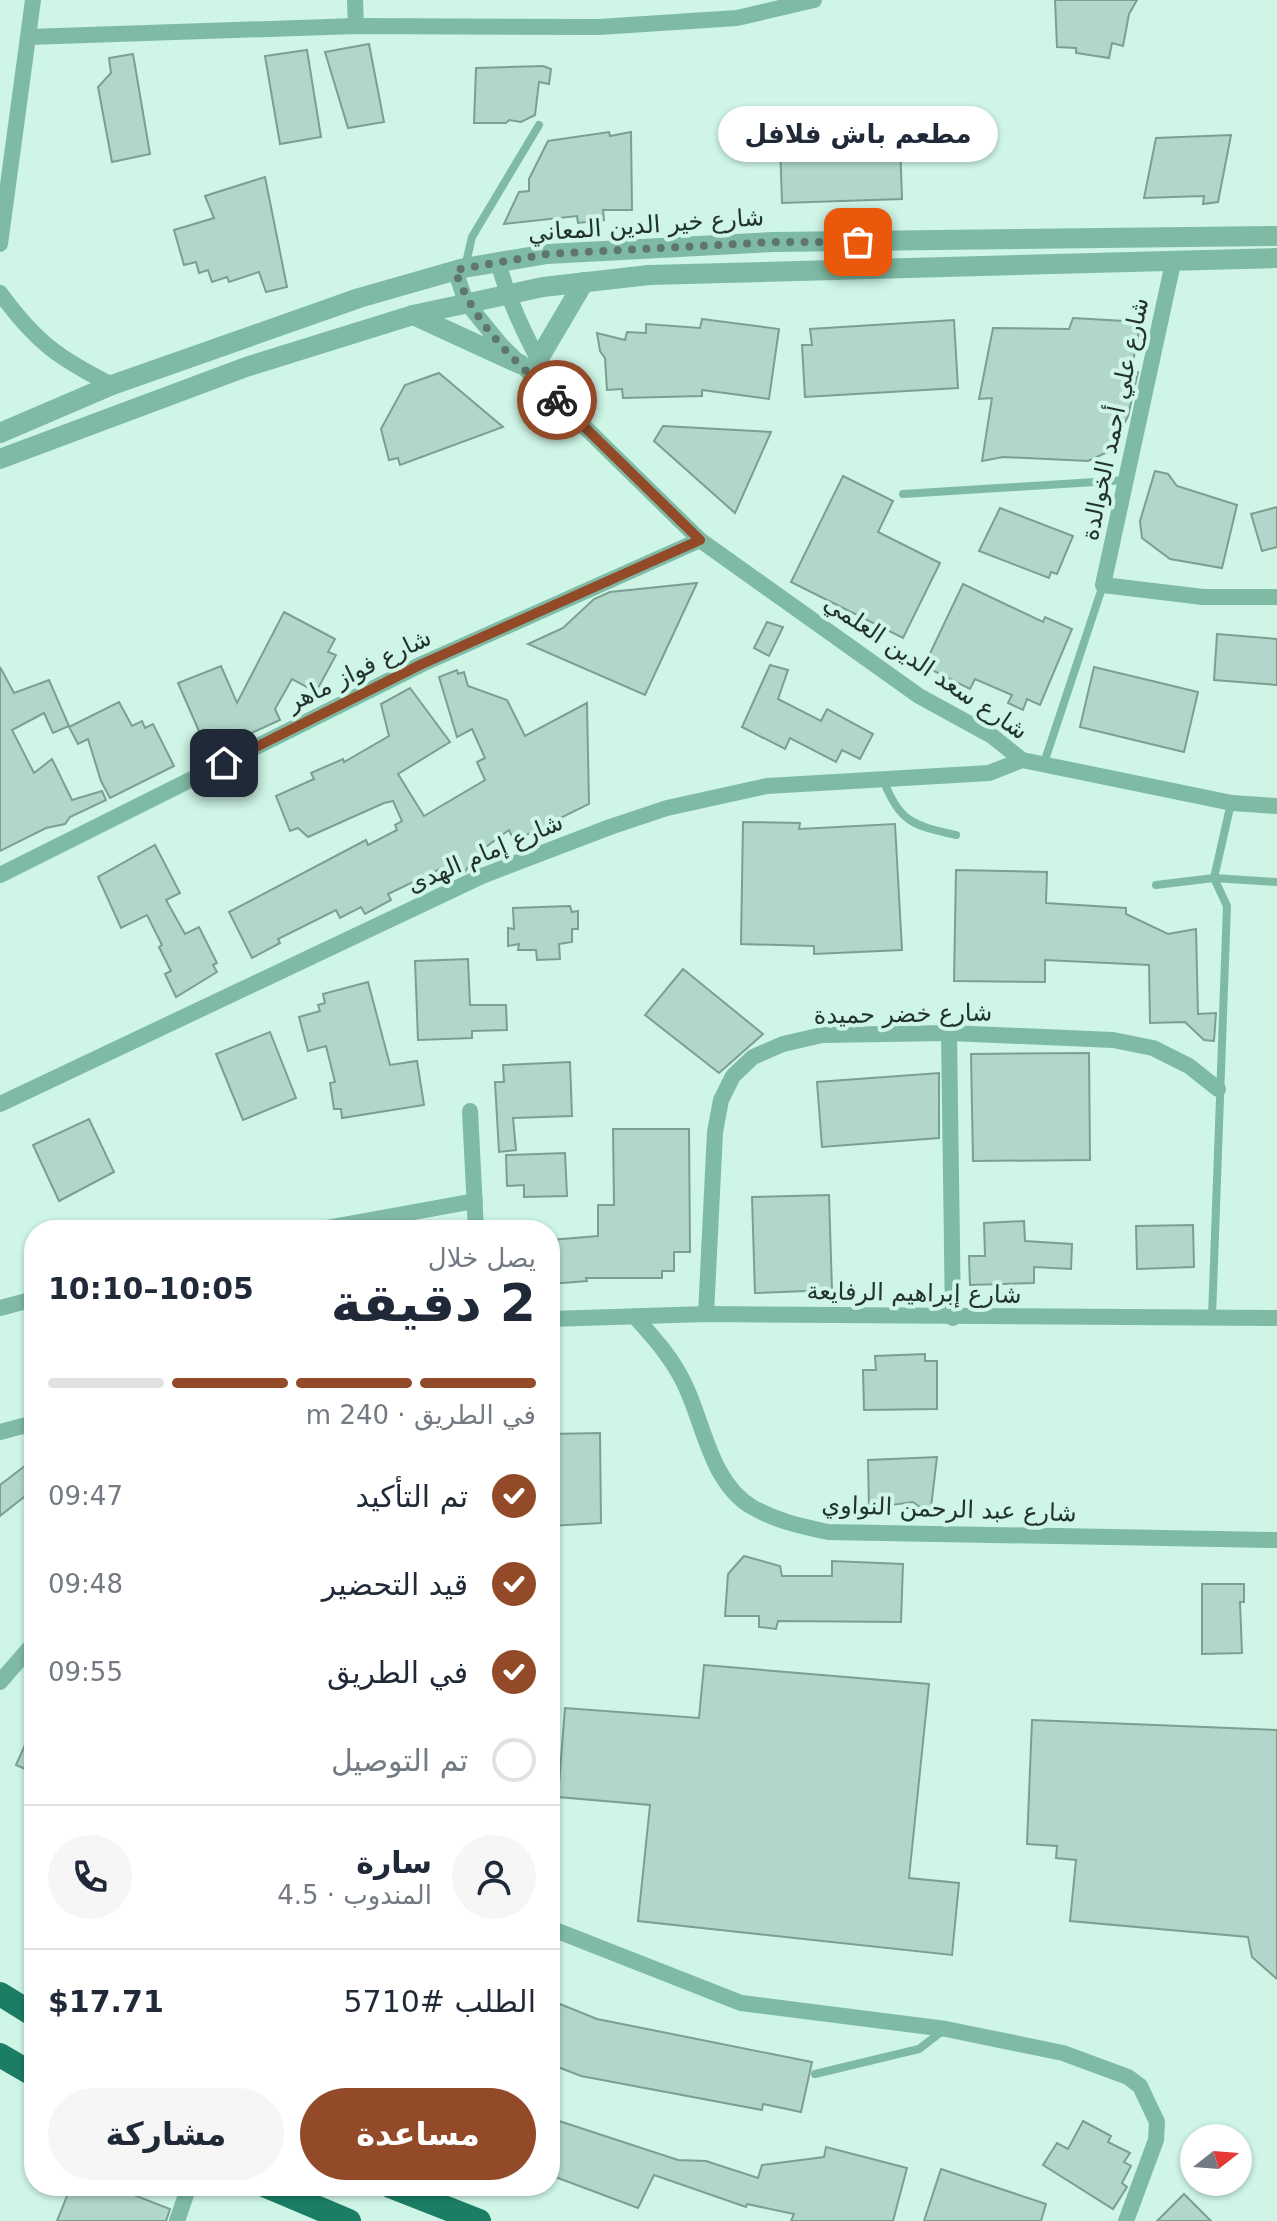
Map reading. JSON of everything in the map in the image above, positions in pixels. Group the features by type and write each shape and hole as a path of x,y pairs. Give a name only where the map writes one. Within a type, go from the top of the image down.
{"highway":[{"path":"0,1994 24,2009"},
{"path":"0,2055 24,2069"},
{"path":"290,2196 349,2221"},
{"path":"415,2196 479,2221"}],"street":[{"path":"0,244 33,0"},
{"path":"355,0 356,26"},
{"path":"28,37 356,26 599,27 737,18 814,0"},
{"name":"شارع خير الدين المعاني","path":"0,433 112,385 359,298 460,269 547,254 773,242 1277,236"},
{"path":"0,459 246,367 413,315 507,294 649,275 1277,258"},
{"path":"498,262 529,362"},
{"name":"شارع علي أحمد الخوالدة","path":"1103,585 1173,263"},
{"path":"460,269 466,302"},
{"path":"529,362 584,282"},
{"path":"0,293 28,331 64,362 112,385"},
{"name":"شارع سعد الدين العلمي","path":"466,302 529,362 570,413 700,540 919,696 992,736 1022,760 1232,803 1277,806"},
{"path":"413,315 529,362"},
{"name":"شارع فواز ماهر","path":"0,875 422,664 700,540"},
{"path":"1103,585 1189,596 1277,597"},
{"name":"شارع إمام الهدى","path":"0,1104 482,876 610,827 667,808 767,786 989,773 1022,760"},
{"path":"949,1033 953,1318"},
{"name":"شارع خضر حميدة","path":"706,1314 715,1132 721,1100 733,1076 753,1057 783,1044 822,1035 949,1033 1113,1040 1153,1048 1189,1066 1218,1089"},
{"path":"470,1111 476,1220"},
{"path":"370,1220 475,1201"},
{"path":"0,1308 24,1302"},
{"name":"شارع إبراهيم الرفايعة","path":"560,1319 706,1314 1277,1318"},
{"name":"شارع عبد الرحمن النواوي","path":"636,1318 665,1350 685,1384 711,1452 729,1486 749,1506 785,1523 828,1532 1277,1540"},
{"path":"0,1432 24,1426"},
{"path":"0,1682 24,1654"},
{"path":"560,1932 741,2003 946,2029 1063,2053 1103,2066 1140,2086 1157,2122 1156,2140 1126,2221"},
{"path":"177,2221 186,2196"}],"lane":[{"path":"460,269 472,237 539,125"},
{"path":"903,494 1127,480"},
{"name":"شارع علي أحمد الخوالدة","path":"1044,763 1103,585"},
{"path":"882,779 893,804 915,825 956,835"},
{"path":"1212,1318 1227,906 1214,878 1232,803"},
{"path":"1156,885 1214,878 1277,882"},
{"path":"815,2074 919,2049 946,2029"}],"building":[{"path":"1055,0 1137,0 1129,14 1123,46 1112,43 1109,58 1076,53 1076,48 1057,47"},
{"path":"369,44 384,122 348,128 325,52"},
{"path":"307,50 321,137 280,144 265,56"},
{"path":"133,54 150,154 112,162 98,87 111,73 109,58"},
{"path":"543,66 551,69 549,84 539,82 535,115 521,122 474,123 476,68"},
{"path":"609,132 610,136 631,132 632,210 603,210 604,220 578,223 577,216 504,224 519,192 529,191 529,179 548,141"},
{"path":"1231,135 1218,202 1203,204 1204,196 1144,198 1156,138"},
{"path":"900,140 902,199 782,203 780,143"},
{"path":"265,177 287,287 266,292 259,272 229,282 227,277 212,282 208,270 199,273 196,262 184,265 174,230 214,218 205,196"},
{"path":"1073,318 1141,322 1131,371 1138,372 1128,416 1112,450 1088,461 1003,457 982,461 992,398 979,399 993,328 1069,329"},
{"path":"702,319 779,329 769,399 702,390 702,396 623,398 622,389 607,390 605,358 600,351 597,333 625,340 627,332 646,333 646,324 700,328"},
{"path":"954,320 958,388 805,397 802,345 812,345 810,329"},
{"path":"439,373 503,427 400,465 398,458 389,460 381,429 405,385"},
{"path":"663,426 771,432 735,513 654,441"},
{"path":"1155,471 1168,474 1177,486 1237,505 1222,568 1170,559 1142,538 1140,521"},
{"path":"843,476 893,501 878,532 940,563 903,638 791,582"},
{"path":"1277,507 1277,547 1262,551 1251,514"},
{"path":"1000,508 1073,536 1057,574 1051,572 1049,578 979,551"},
{"path":"697,583 645,695 528,644 563,628 594,599 610,592"},
{"path":"963,584 1043,622 1045,617 1072,629 1040,705 1027,699 1023,710 1008,703 1012,695 975,679 970,689 924,666"},
{"path":"284,612 335,639 328,652 336,655 316,692 292,679 275,709 280,720 236,740 233,733 225,736 223,731 202,738 178,683 221,666 237,703"},
{"path":"767,622 783,627 769,656 754,648"},
{"path":"1217,634 1277,639 1277,685 1214,680"},
{"path":"770,665 788,670 778,699 821,721 827,709 873,734 860,759 842,750 836,762 790,738 785,749 742,727"},
{"path":"0,667 14,693 49,680 69,726 53,733 44,713 12,730 34,773 52,759 72,800 102,791 106,800 70,817 65,824 46,828 0,851"},
{"path":"1094,667 1198,692 1184,752 1080,727"},
{"path":"457,670 458,674 464,672 468,686 507,700 525,736 587,703 589,804 514,841 509,830 475,855 465,872 447,880 440,869 388,894 391,900 365,914 361,907 340,918 336,910 278,939 280,943 252,958 229,912 366,840 368,845 397,830 395,825 402,821 393,801 308,837 298,828 290,831 276,796 314,779 311,773 343,759 344,762 389,736 381,704 410,688 450,742 398,774 424,816 485,780 477,762 485,758 472,729 457,737 439,677"},
{"path":"119,702 132,726 142,721 145,728 153,724 174,766 110,798 101,781 88,739 78,744 69,727"},
{"path":"743,822 800,823 799,829 895,824 902,950 814,954 814,946 741,944"},
{"path":"155,845 180,893 166,900 185,934 199,927 217,963 213,965 217,972 176,997 165,974 171,971 159,947 162,945 147,915 121,928 98,877"},
{"path":"956,870 1047,872 1046,903 1126,908 1126,914 1168,934 1196,929 1198,1014 1216,1013 1214,1041 1204,1040 1185,1022 1150,1023 1149,965 1045,960 1045,982 954,981"},
{"path":"570,906 572,912 578,911 578,929 572,929 572,942 559,944 560,959 537,960 536,950 518,950 519,944 508,946 508,928 514,929 513,908"},
{"path":"468,959 470,1005 506,1005 507,1030 472,1031 472,1038 418,1040 415,961"},
{"path":"683,969 763,1034 719,1073 645,1015"},
{"path":"368,982 390,1065 417,1061 424,1105 342,1118 341,1109 334,1109 330,1083 335,1082 326,1046 308,1051 299,1017 320,1011 318,1005 325,1003 323,994"},
{"path":"270,1032 296,1098 243,1120 216,1054"},
{"path":"1089,1053 1090,1160 973,1161 971,1054"},
{"path":"570,1062 572,1116 513,1118 516,1150 499,1152 495,1082 504,1082 503,1065"},
{"path":"939,1073 939,1138 822,1147 817,1082"},
{"path":"89,1119 114,1172 59,1201 33,1145"},
{"path":"613,1129 689,1129 690,1252 674,1252 674,1271 662,1271 662,1278 586,1278 587,1281 560,1283 560,1239 598,1236 598,1205 614,1205"},
{"path":"565,1153 567,1196 524,1197 524,1185 507,1186 506,1155"},
{"path":"829,1195 832,1290 755,1293 752,1197"},
{"path":"1024,1221 1025,1241 1072,1244 1071,1269 1034,1267 1034,1283 970,1285 969,1256 985,1256 984,1223"},
{"path":"1193,1225 1194,1267 1137,1269 1136,1226"},
{"path":"925,1354 925,1361 937,1361 937,1409 864,1410 863,1370 876,1370 875,1356"},
{"path":"600,1433 601,1523 560,1525 560,1434"},
{"path":"937,1457 931,1507 924,1510 913,1502 869,1508 868,1460"},
{"path":"24,1467 24,1497 0,1516 0,1485"},
{"path":"744,1556 780,1566 782,1576 832,1576 832,1561 903,1564 901,1622 778,1621 776,1629 759,1627 759,1616 725,1616 728,1574"},
{"path":"1202,1584 1244,1584 1244,1602 1240,1602 1242,1653 1202,1654"},
{"path":"704,1665 929,1684 909,1878 959,1883 952,1955 638,1921 650,1805 560,1797 565,1708 699,1718"},
{"path":"1032,1720 1277,1730 1277,1979 1252,1957 1248,1937 1070,1921 1076,1860 1056,1858 1057,1846 1027,1844"},
{"path":"24,1747 24,1769 16,1765"},
{"path":"560,2004 597,2019 812,2062 801,2112 763,2104 762,2110 581,2076 560,2068"},
{"path":"560,2121 678,2160 706,2161 758,2178 762,2165 824,2157 826,2147 907,2168 893,2221 791,2221 794,2214 747,2204 746,2207 654,2175 638,2208 560,2179"},
{"path":"1083,2121 1111,2136 1108,2142 1130,2153 1124,2162 1131,2166 1122,2183 1127,2187 1113,2209 1043,2165 1057,2143 1068,2149"},
{"path":"941,2169 1046,2204 1041,2221 924,2221"},
{"path":"67,2196 137,2196 170,2209 166,2221 57,2221"},
{"path":"1182,2196 1186,2196 1211,2221 1157,2221"}],"way so far":[{"path":"557,400 501,345 466,302 455,270 547,254 773,242 858,242"}],"place":[{"name":"مطعم باش فلافل","path":"858,242"}],"route":[{"path":"224,763 422,664 700,540 557,400"}]}
